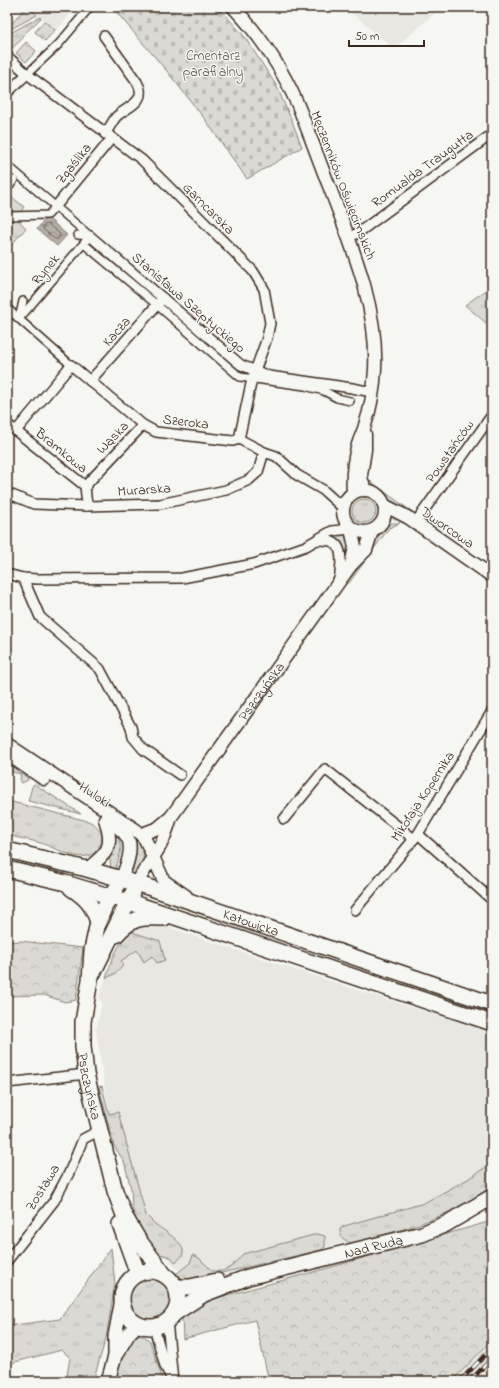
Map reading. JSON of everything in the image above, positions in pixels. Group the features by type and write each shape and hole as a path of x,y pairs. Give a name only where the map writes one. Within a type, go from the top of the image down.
{"main road":[{"name":"Katowicka","path":"7,850 87,868 198,904 492,1004"},
{"name":"Katowicka","path":"7,869 112,896 492,1023"},
{"name":"Pszczyńska","path":"121,879 98,922 92,950 90,980 83,1022 83,1046 86,1074 115,1191 124,1215 138,1239 163,1273"},
{"path":"62,882 88,901 94,910 98,922"},
{"name":"Pszczyńska","path":"90,980 137,884"},
{"path":"108,945 122,928 135,920 145,917 178,918"},
{"path":"463,994 492,994"},
{"name":"Pszczyńska","path":"115,1191 118,1217 138,1274"},
{"name":"Nad Rudą","path":"176,1287 190,1287 228,1278 248,1276 422,1234 446,1224 492,1197"},
{"path":"108,1381 115,1356 126,1336 138,1324 165,1320 178,1299 176,1287 163,1273 152,1271 138,1274 131,1278 126,1284 122,1291 122,1300 115,1336 115,1356"},
{"name":"Nad Rudą","path":"165,1320 204,1294 248,1276"},
{"path":"122,1300 126,1314 131,1320 138,1324"}],"street":[{"path":"7,93 58,45 90,7"},
{"name":"Męczenników Oświęcimskich","path":"234,7 266,49 297,102 360,270 370,307 375,369 366,424"},
{"name":"Zgaślika","path":"54,209 108,136 116,118 136,103 141,93 137,82 104,36"},
{"name":"Garncarska","path":"7,56 27,74 142,160 252,271 264,289 270,323 267,338 253,375 239,439"},
{"name":"Romualda Traugutta","path":"348,237 358,233 492,134"},
{"path":"7,165 54,209 90,236"},
{"path":"7,189 14,180"},
{"path":"7,216 48,215 54,209"},
{"path":"78,236 90,236"},
{"name":"Stanisława Szeptyckiego","path":"90,236 160,302 253,375 269,376 372,392"},
{"name":"Rynek","path":"19,319 90,236"},
{"path":"84,244 160,302"},
{"path":"7,308 19,319 23,301"},
{"name":"Kacza","path":"90,382 160,302"},
{"name":"Szeroka","path":"19,319 90,382 143,425 156,432 174,435 233,441 239,439 264,452 276,456 297,475 322,490 343,508"},
{"path":"16,431 71,364"},
{"path":"253,375 305,386 324,391 337,398 350,400"},
{"name":"Powstańców","path":"410,520 492,415"},
{"name":"Bramkowa","path":"7,424 85,486 87,506"},
{"path":"366,424 365,450 361,475 362,482 366,490"},
{"path":"353,493 352,475 357,449 366,424"},
{"name":"Wąska","path":"85,486 143,425"},
{"name":"Murarska","path":"7,493 34,504 87,506 160,504 226,490 249,480 258,472 264,452"},
{"path":"7,574 23,578 69,580 182,578 254,564 293,551 332,531 350,528 362,532 372,531 378,527 385,513 384,505 377,495 366,490 353,493 348,498 343,508 344,517 350,528"},
{"name":"Dworcowa","path":"384,505 410,520 492,576"},
{"name":"Dworcowa","path":"382,521 410,520"},
{"name":"Pszczyńska","path":"350,528 355,547 351,565"},
{"name":"Pszczyńska","path":"142,834 158,828 171,817 351,565 366,550 372,531"},
{"path":"317,540 330,541 338,547 340,555 339,582"},
{"path":"23,578 40,617 100,669 131,728 132,737 143,748 180,774"},
{"name":"Mikołaja Kopernika","path":"355,910 416,836 492,711"},
{"name":"Huloki","path":"7,744 142,834"},
{"name":"Huloki","path":"7,754 123,832 128,839 129,852 121,879"},
{"path":"284,819 325,769 416,836 492,900"},
{"name":"Pszczyńska","path":"137,884 166,834 171,817"},
{"path":"87,868 102,856 109,846 109,834 105,819"},
{"path":"142,834 166,883 198,904"},
{"path":"7,1083 86,1074"},
{"name":"Zostawa","path":"7,1261 54,1201 69,1173 84,1139 100,1130"},
{"path":"165,1320 165,1366 173,1381"},
{"path":"165,1320 173,1381"}],"shaded area":[{"path":"28,7 76,7 56,31"},
{"path":"345,7 442,7 394,49"},
{"path":"155,923 363,992 492,1032 492,1181 453,1207 423,1222 357,1240 193,1276 176,1268 157,1246 109,1114 96,1030 102,1003 99,998 114,955 127,933 141,925"},
{"path":"492,1340 492,1370 481,1381 452,1381"}],"green space":[{"path":"26,7 37,15 7,31 7,29"},
{"name":"Cmentarz parafialny","path":"112,7 218,7 244,36 276,85 302,147 247,179 204,118 166,70"},
{"path":"39,17 41,18 11,49 7,46 7,35"},
{"path":"44,21 55,30 45,41 35,32"},
{"path":"26,42 36,51 26,62 16,53"},
{"path":"7,193 24,207 20,213 7,213"},
{"path":"7,219 17,219 26,228 7,250"},
{"path":"492,286 492,328 465,305"},
{"path":"367,479 411,511 410,512 394,505 383,492 370,485"},
{"path":"364,499 373,502 376,511 373,520 364,523 355,520 352,511 355,502"},
{"path":"391,523 400,523 389,528 349,583 347,582 365,559 380,531"},
{"path":"339,534 347,535 350,542 347,556 341,543 330,536"},
{"path":"7,764 28,778 28,780 22,783 20,779 21,774 7,771"},
{"path":"34,784 81,814 28,801"},
{"path":"12,802 88,821 99,829 102,840 101,844 91,855 76,856 44,844 7,835 7,803"},
{"path":"114,832 120,842 120,855 115,870 111,869 108,856"},
{"path":"134,837 141,845 143,850 143,861 138,871 134,875 132,873 136,854"},
{"path":"129,931 160,941 165,960 157,963 152,956 144,962 137,950 121,961 123,964 119,971 106,978 114,955"},
{"path":"20,941 83,948 76,1000 65,1002 44,995 7,996 7,942"},
{"path":"102,1086 109,1114 118,1112 146,1215 177,1241 183,1249 182,1256 175,1262 171,1257 155,1253 136,1220 132,1207 131,1189 124,1161 114,1146 99,1087"},
{"path":"492,1163 492,1185 461,1206 426,1222 352,1243 345,1240 341,1235 340,1229 344,1226 424,1203 468,1179"},
{"path":"492,1218 492,1340 452,1381 269,1381 255,1320 183,1339 182,1316 213,1299 488,1222"},
{"path":"317,1234 325,1236 325,1247 321,1250 187,1281 177,1278 176,1274 190,1263 193,1255 199,1258 212,1271 222,1271 231,1267 243,1254"},
{"path":"111,1248 115,1284 106,1338 93,1381 66,1381 70,1358 62,1350 7,1364 7,1326 60,1319"},
{"path":"146,1278 154,1278 162,1281 168,1287 171,1299 168,1311 162,1317 154,1320 146,1320 138,1317 132,1311 129,1303 129,1295 132,1287 138,1281"},
{"path":"138,1335 144,1336 150,1341 163,1381 115,1381 124,1352 131,1338"}],"water":[{"path":"47,217 67,235 57,246 37,229"}],"railway":[{"path":"460,1381 492,1348"},
{"path":"470,1381 492,1358"}]}
